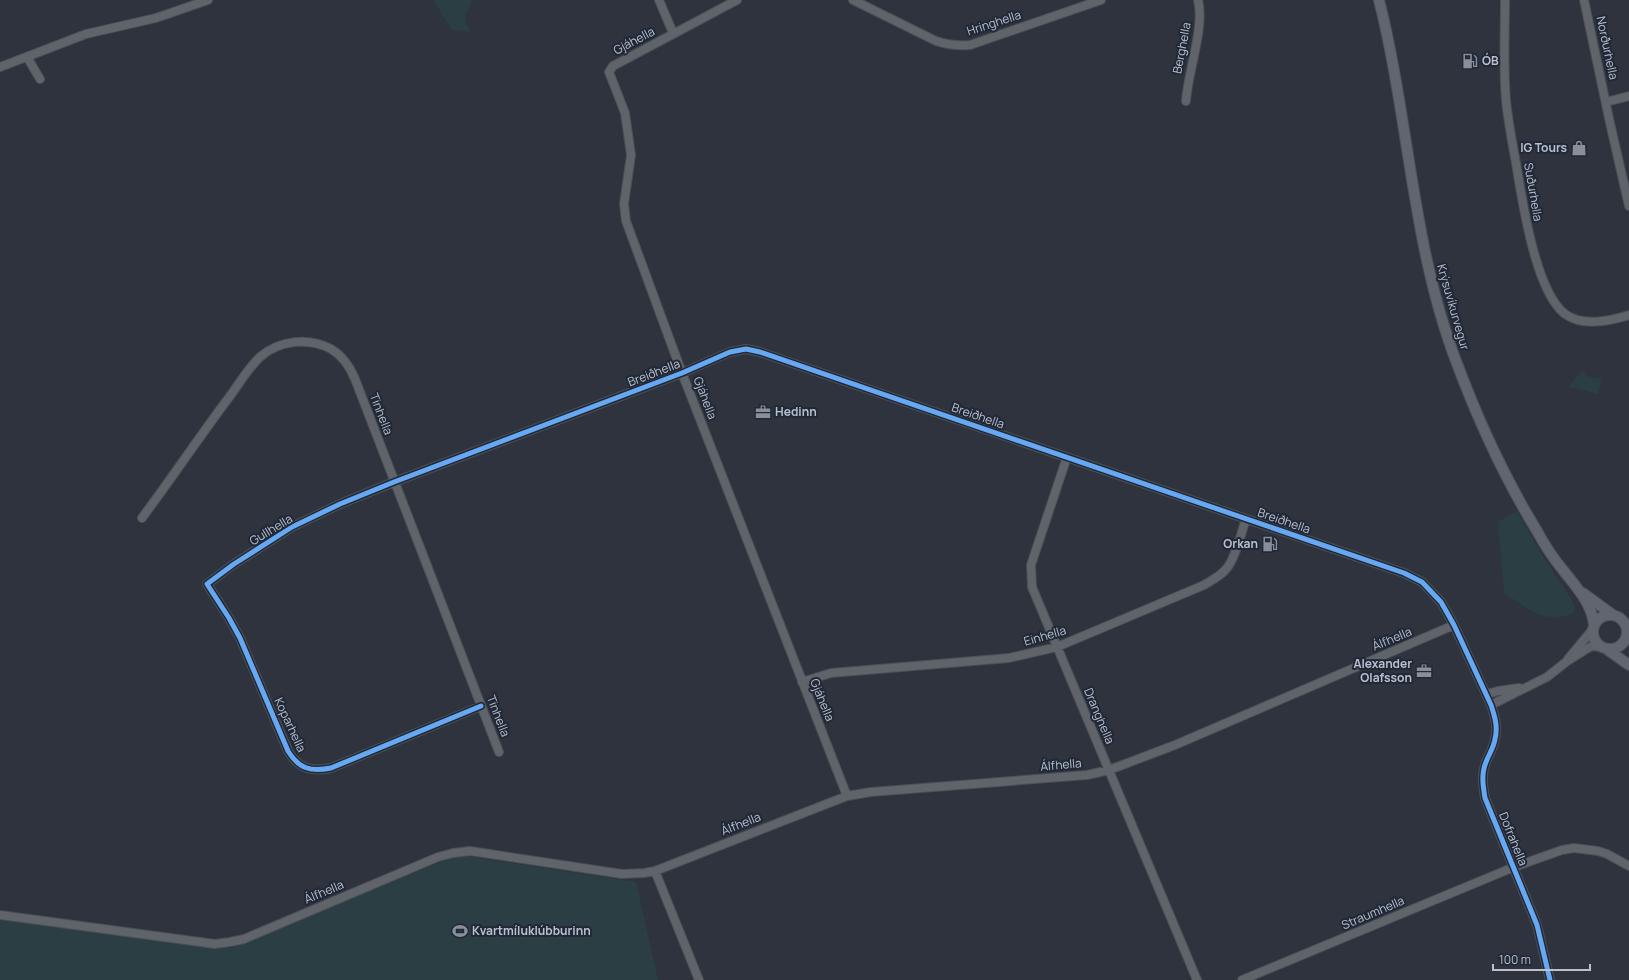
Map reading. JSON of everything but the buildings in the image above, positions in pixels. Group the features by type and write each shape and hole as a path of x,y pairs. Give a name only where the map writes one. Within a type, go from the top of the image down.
{"main road":[{"name":"Krýsuvíkurvegur","path":"1378,0 1396,80 1419,227 1428,269 1437,304 1455,358 1483,430 1513,491 1552,554 1581,592 1592,613 1594,626"},
{"name":"Krýsuvíkurvegur","path":"1581,592 1621,616"},
{"path":"1629,657 1625,650 1627,637 1626,626 1621,616 1601,617 1594,626 1593,638 1604,648 1629,665"},
{"path":"1604,648 1617,648 1627,637"}],"street":[{"path":"0,68 68,41 99,31 170,14 208,0"},
{"path":"659,0 673,33"},
{"name":"Gjáhella","path":"738,0 613,66 609,72 625,113 631,155 625,197 626,221 682,372 847,796"},
{"name":"Hringhella","path":"854,0 936,41 948,45 960,46 970,45 1101,0"},
{"name":"Berghella","path":"1186,101 1188,80 1200,21 1201,9 1198,0"},
{"name":"Suðurhella","path":"1505,0 1505,83 1508,117 1527,230 1546,285 1554,303 1571,318 1597,322 1629,315"},
{"name":"Norðurhella","path":"1584,0 1629,206"},
{"path":"27,57 40,79"},
{"path":"1606,104 1629,96"},
{"path":"1606,104 1629,101"},
{"name":"Tinhella","path":"142,518 254,363 269,350 280,344 299,342 316,343 331,349 344,360 351,369 499,752"},
{"name":"Breiðhella","path":"394,482 682,372 730,352 746,349 760,352 1246,518 1416,578 1427,586 1441,602 1454,625 1491,705"},
{"name":"Dranghella","path":"1067,457 1031,565 1030,575 1032,587 1197,980"},
{"name":"Gullhella","path":"207,584 234,564 292,527 329,509 394,482"},
{"name":"Einhella","path":"802,682 831,673 1009,658 1057,647 1204,585 1218,577 1231,562 1246,518"},
{"name":"Koparhella","path":"207,584 240,638 288,751 296,762 305,768 317,770 331,768 481,706"},
{"name":"Álfhella","path":"0,915 216,944 244,939 438,857 453,853 477,852 622,874 655,871 847,796 878,792 1087,775 1109,770 1175,745 1454,625"},
{"path":"1566,662 1594,626"},
{"path":"1491,705 1547,677 1566,662 1588,648 1593,646 1604,648"},
{"path":"1487,694 1526,687"},
{"name":"Dofrahella","path":"1491,705 1496,721 1496,730 1495,740 1483,770 1483,788 1537,925 1550,980"},
{"name":"Straumhella","path":"1242,980 1514,867 1562,850 1574,848 1607,854 1629,866"},
{"path":"655,871 699,980"}],"green space":[{"path":"433,0 471,0 465,18 472,32 452,30"},
{"path":"1582,371 1587,376 1602,379 1598,394 1568,387"},
{"path":"1517,511 1546,561 1571,598 1575,607 1574,613 1554,617 1537,614 1504,593 1498,522"},
{"name":"Kvartmíluklúbburinn","path":"452,857 472,857 636,882 658,980 0,980 0,914 231,948"}],"cycle path":[{"path":"481,706 331,768 317,770 306,768 297,762 288,751 240,638 207,584 234,564 292,527 340,504 394,482 682,373 730,352 746,349 760,352 1404,573 1422,582 1441,602 1454,625 1491,705 1496,722 1496,735 1494,745 1483,771 1485,798 1537,925 1550,980"}],"place":[{"name":"ÓB","path":"1470,61"},
{"name":"IG Tours","path":"1579,148"},
{"name":"Hedinn","path":"763,412"},
{"name":"Orkan","path":"1270,544"},
{"name":"Alexander Olafsson","path":"1424,671"},
{"name":"Kvartmíluklúbburinn","path":"460,931"}]}
